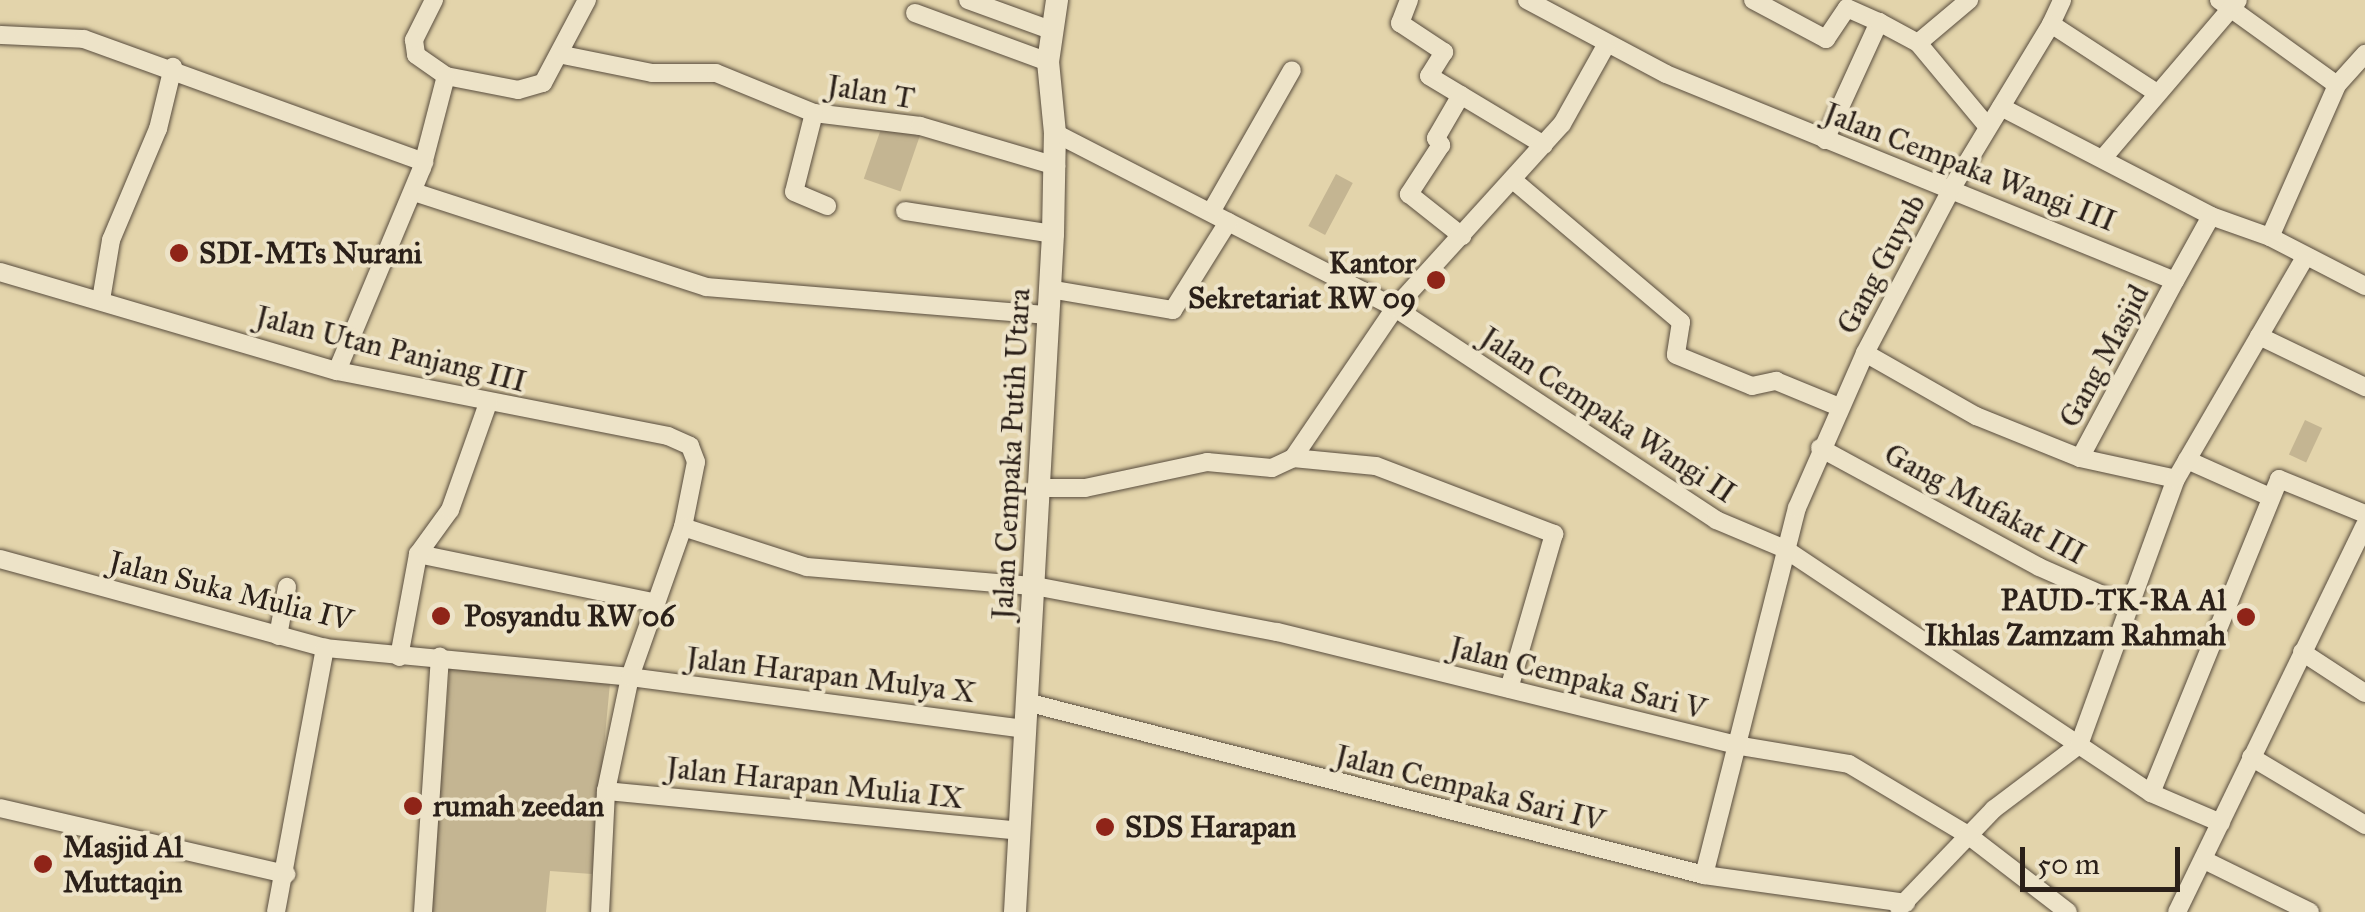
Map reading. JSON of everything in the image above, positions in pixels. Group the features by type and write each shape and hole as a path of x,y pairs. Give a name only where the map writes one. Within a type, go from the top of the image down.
{"street":[{"path":"434,0 414,49 446,76 534,88 563,54 587,0"},
{"path":"968,0 1053,30"},
{"name":"Jalan Cempaka Putih Utara","path":"1021,911 1018,831 1056,166 1048,62 1057,0"},
{"path":"1409,0 1400,23 1444,52 1429,76 1544,145"},
{"name":"Jalan Cempaka Wangi III","path":"1527,0 1554,5 1605,47 1824,140 1952,186 2175,281"},
{"path":"1754,0 1826,39 1846,8 1880,22 1918,43 1988,127"},
{"path":"1918,43 1969,0"},
{"name":"Gang Guyub","path":"1704,875 1741,746 1785,550 1820,448 1952,186 2062,0"},
{"path":"2104,157 2229,3 2337,85"},
{"path":"915,13 1048,62"},
{"path":"1824,140 1880,22"},
{"path":"2051,24 2157,93"},
{"path":"0,35 84,39 173,68 301,121 424,162"},
{"path":"1294,458 1394,308 1544,145 1605,47"},
{"name":"Jalan T","path":"563,54 652,73 716,73 814,112 920,126 1056,166"},
{"path":"2270,236 2337,85 2365,54"},
{"path":"100,300 111,240 158,129 173,68"},
{"path":"1049,288 1173,310 1292,70"},
{"path":"338,370 414,192 446,76"},
{"path":"1460,95 1436,138 1441,145 1409,194 1462,236"},
{"path":"2001,107 2104,157 2211,216 2270,236 2365,286"},
{"path":"814,112 794,192 827,206"},
{"name":"Jalan Cempaka Wangi II","path":"1055,133 1394,308 1716,520 1785,550 2151,792 2222,823"},
{"path":"1513,180 1608,266 1681,322 1679,357 1752,386 1776,381 1839,408"},
{"path":"414,192 706,287 1048,315"},
{"path":"905,212 1052,234"},
{"path":"2175,281 2211,216"},
{"path":"1899,907 1968,834 2079,745 2125,604 2176,479 2305,257"},
{"name":"Jalan Utan Panjang III","path":"0,272 338,370 488,404 668,436 690,446 696,462 683,527"},
{"name":"Gang Masjid","path":"2080,458 2175,281"},
{"path":"2258,336 2365,386"},
{"path":"1865,353 1976,416 2080,458 2176,479"},
{"path":"399,656 418,554 450,510 488,404"},
{"name":"Gang Mufakat III","path":"1820,448 2039,567 2125,604"},
{"path":"1038,488 1084,488 1207,462 1272,468 1294,458 1376,466 1554,534 1510,689"},
{"path":"2187,460 2268,496"},
{"path":"2151,792 2195,696 2268,496 2279,479 2365,514"},
{"path":"2177,912 2302,652 2356,562 2365,525"},
{"path":"600,912 606,791 630,677 683,527"},
{"name":"Jalan Cempaka Sari V","path":"683,527 807,567 1035,586 1277,632 1741,746 1849,764 1968,834 2068,912"},
{"path":"418,554 656,603"},
{"name":"Jalan Suka Mulia IV","path":"2,564 324,648 630,677"},
{"path":"278,636 288,587"},
{"path":"276,912 286,874 324,648"},
{"path":"2302,652 2365,693"},
{"path":"423,912 440,657"},
{"name":"Jalan Harapan Mulya X","path":"630,677 1025,729"},
{"name":"Jalan Cempaka Sari IV","path":"1026,702 1704,875 1899,907"},
{"path":"2251,756 2365,825"},
{"name":"Jalan Harapan Mulia IX","path":"606,791 1018,831"},
{"path":"0,808 286,874"},
{"path":"2204,860 2310,912"}],"shaded area":[{"path":"883,123 920,136 901,191 864,179"},
{"path":"1336,174 1353,183 1325,235 1308,226"},
{"path":"2305,420 2322,428 2306,462 2289,454"},
{"path":"450,666 610,683 592,874 550,871 546,912 430,912"}],"place":[{"name":"SDI-MTs Nurani","path":"179,253"},
{"name":"Kantor Sekretariat RW 09","path":"1436,280"},
{"name":"Posyandu RW 06","path":"441,616"},
{"name":"PAUD-TK-RA Al Ikhlas Zamzam Rahmah","path":"2246,617"},
{"name":"rumah zeedan","path":"413,806"},
{"name":"SDS Harapan","path":"1105,827"},
{"name":"Masjid Al Muttaqin","path":"43,864"}]}
